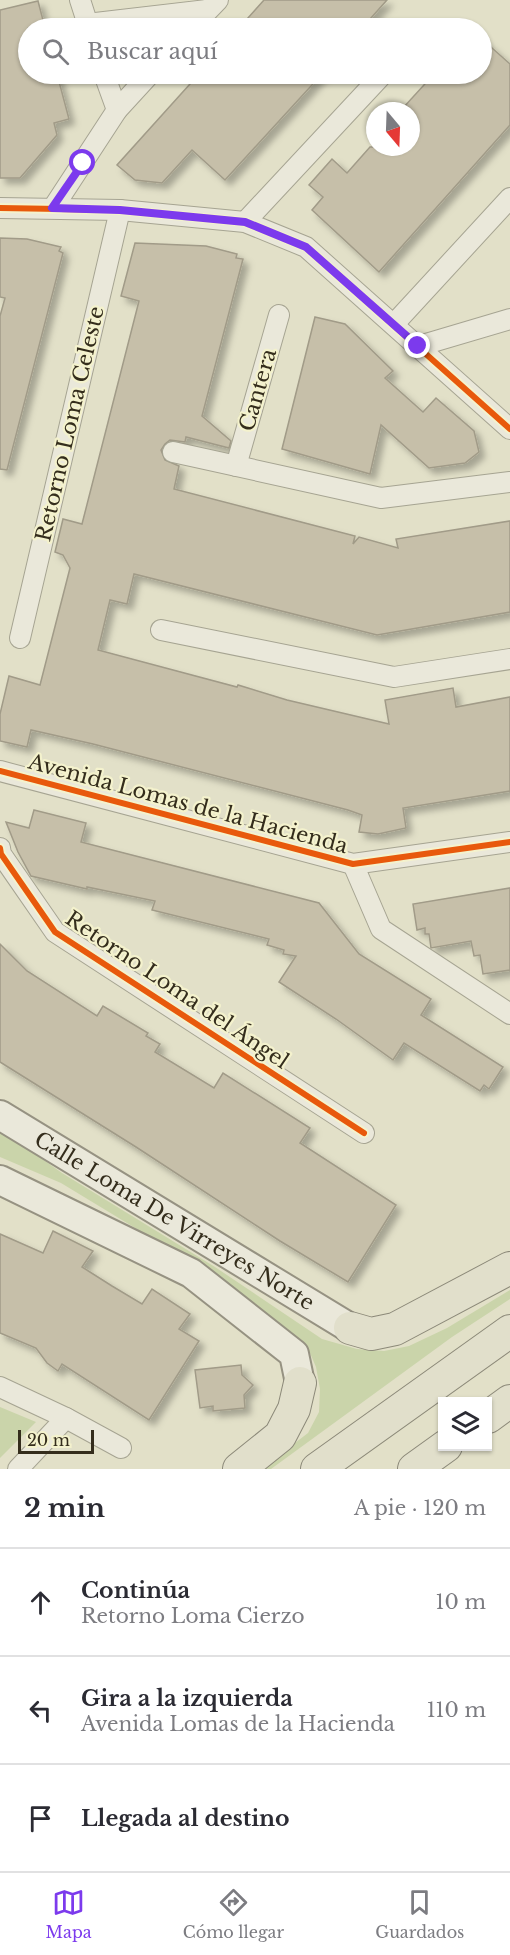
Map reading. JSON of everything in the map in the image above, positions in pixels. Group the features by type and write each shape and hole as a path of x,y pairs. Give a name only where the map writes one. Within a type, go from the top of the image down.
{"main road":[{"path":"350,1328 370,1334 395,1329 510,1268"},
{"path":"317,1469 510,1331"},
{"path":"239,1469 280,1436 294,1409 300,1383"},
{"path":"492,1414 510,1401"},
{"path":"414,1469 439,1451"}],"street":[{"path":"80,0 86,18"},
{"path":"136,18 213,5"},
{"path":"201,18 213,5"},
{"path":"108,84 117,110"},
{"path":"52,208 117,110 141,84"},
{"path":"245,222 374,84"},
{"path":"394,324 510,198"},
{"path":"0,208 120,210 245,222 306,247 510,429"},
{"name":"Retorno Loma Celeste","path":"20,638 120,210"},
{"name":"Cantera","path":"236,466 279,315"},
{"path":"418,346 510,319"},
{"path":"173,452 381,498 510,482"},
{"path":"161,630 394,677 510,659"},
{"name":"Avenida Lomas de la Hacienda","path":"0,771 353,864 510,842"},
{"name":"Retorno Loma del Ángel","path":"0,848 1,854 54,932 364,1133"},
{"path":"353,864 381,929 510,1014"},
{"name":"Calle Loma De Virreyes Norte","path":"0,1115 350,1328"},
{"path":"0,1179 190,1273 294,1354 300,1383"},
{"path":"0,1387 66,1418 121,1448"},
{"path":"18,1469 66,1418"}],"green space":[{"path":"0,1129 62,1173 215,1267 322,1339 357,1349 384,1351 409,1346 447,1328 510,1290 510,1299 452,1337 271,1469 261,1469 308,1433 319,1412 320,1389 316,1367 310,1353 292,1335 211,1274 61,1183 0,1157"},
{"path":"0,1407 36,1422 0,1458"}],"building":[{"path":"264,0 387,0 371,18 248,18"},
{"path":"38,1 42,18 18,18 18,84 60,84 69,119 54,123 57,135 20,178 0,178 0,10"},
{"path":"492,48 510,64 510,125 379,272 312,210 323,197 309,185 332,159 347,173 366,152 366,156 420,156 420,102 408,102 425,84 492,84"},
{"path":"190,84 313,84 225,180 192,150 162,183 135,180 117,165"},
{"path":"0,238 27,239 61,247 59,251 63,253 7,470 0,469 0,316 5,298 0,297"},
{"path":"135,243 206,246 237,254 236,258 243,259 202,416 231,441 229,448 186,437 185,442 170,440 161,450 165,460 179,466 174,489 355,536 353,544 359,537 398,548 396,539 510,521 510,612 377,635 134,574 127,604 110,600 98,650 237,687 238,685 287,700 389,724 385,700 453,688 456,707 510,697 510,791 403,808 406,828 378,834 359,832 362,815 348,810 93,744 31,730 27,747 0,741 0,714 9,676 40,685 70,568 63,555 55,552 63,519 82,524 139,301 121,296"},
{"path":"315,317 345,324 393,371 385,378 423,412 436,398 474,431 479,452 465,463 429,468 381,425 370,474 282,449"},
{"path":"34,810 86,823 81,842 319,903 359,954 431,999 421,1015 503,1067 489,1089 484,1085 480,1091 404,1043 393,1060 279,982 296,956 283,954 284,950 267,945 269,939 152,910 155,901 31,876 6,822 29,828"},
{"path":"510,888 510,970 483,974 480,955 474,956 471,941 431,948 429,934 425,934 425,928 417,930 413,904"},
{"path":"0,944 27,971 97,1016 103,1006 148,1033 146,1036 160,1044 155,1052 214,1088 223,1073 310,1128 300,1143 396,1205 348,1282 0,1062"},
{"path":"53,1231 93,1251 82,1267 112,1286 142,1304 152,1289 190,1314 179,1329 199,1341 149,1420 62,1364 58,1371 47,1363 36,1348 0,1333 0,1234 43,1253"},
{"path":"241,1365 242,1375 253,1385 244,1395 245,1408 213,1411 213,1406 200,1408 195,1370"}],"cycle path":[{"path":"0,208 120,210 245,222 306,247 510,429"},
{"path":"0,771 353,864 510,842"},
{"path":"0,848 1,854 55,932 364,1133"}],"route":[{"path":"83,163 52,208 120,210 245,222 306,247 418,346"}]}
